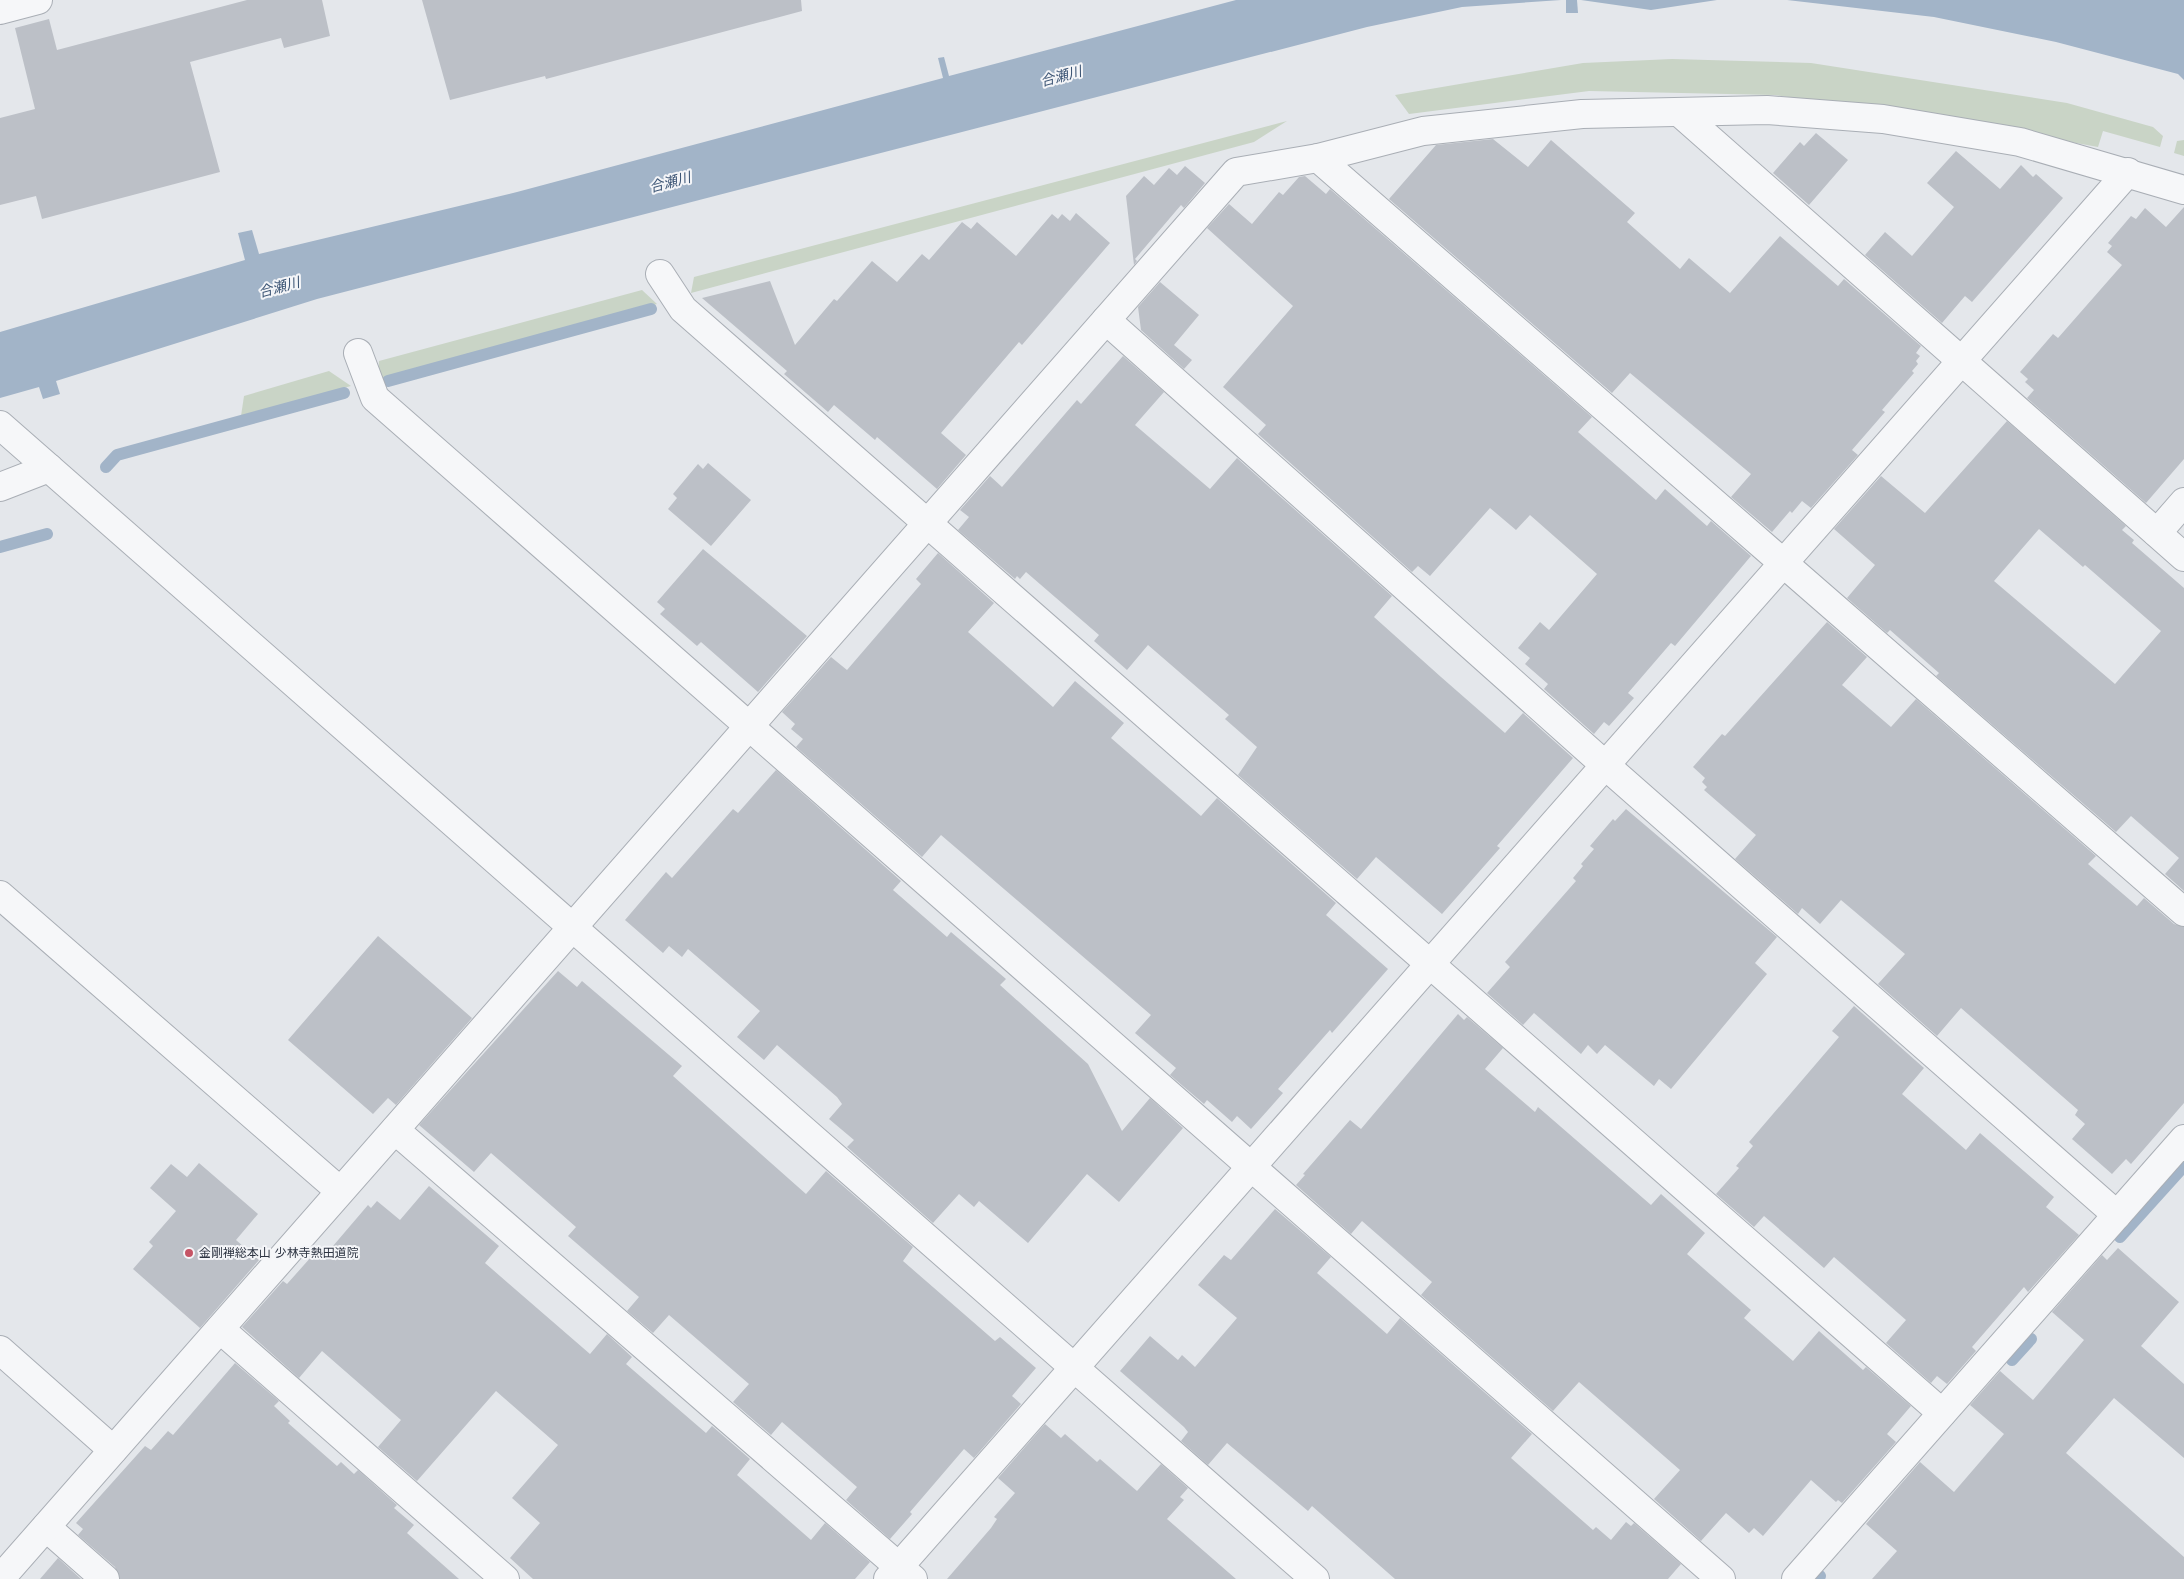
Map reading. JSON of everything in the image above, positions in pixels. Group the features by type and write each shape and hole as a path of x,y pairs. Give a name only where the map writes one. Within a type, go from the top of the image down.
{"street":[{"path":"0,10 38,0"},
{"path":"0,1579 1236,172 1318,158 1423,131 1582,114 1767,110 1883,119 2020,142 2128,172 2184,190"},
{"path":"1679,112 2184,557"},
{"path":"1318,158 2184,912"},
{"path":"395,1130 900,1575 1074,1367 2128,172"},
{"path":"660,274 683,310 1942,1413"},
{"path":"1106,320 1605,765 2117,1215"},
{"path":"358,353 375,398 1721,1579"},
{"path":"0,425 1315,1579"},
{"path":"0,487 49,468"},
{"path":"2157,534 2184,502"},
{"path":"0,895 340,1191"},
{"path":"1796,1579 2184,1139"},
{"path":"220,1329 505,1579"},
{"path":"0,1350 113,1450"},
{"path":"46,1527 106,1579"}],"green space":[{"path":"1672,59 1811,63 2067,103 2153,127 2163,136 2160,147 2103,131 2098,147 1937,118 1774,95 1589,91 1409,114 1395,95 1583,63"},
{"path":"1287,121 1254,142 691,293 694,277"},
{"path":"2184,140 2184,156 2174,153 2177,141"},
{"path":"642,290 657,304 378,380 379,361"},
{"path":"329,371 351,386 241,416 244,396"}],"water":[{"name":"合瀬川","path":"1236,0 1561,0 1462,7 1367,27 317,299 56,381 60,394 43,399 39,387 0,398 0,332 245,260 238,233 252,230 259,254 517,192 943,78 938,58 944,57 949,76"},
{"path":"1566,0 1577,0 1578,13 1566,13"},
{"path":"1581,0 1717,0 1651,10"},
{"path":"1787,0 2184,0 2184,80 2178,74 2056,42 1934,17"}],"building":[{"path":"247,0 322,0 330,36 284,48 281,38 190,62 220,172 42,219 36,196 0,205 0,118 35,109 15,28 49,19 57,50"},
{"path":"422,0 801,0 802,11 546,79 545,76 450,100"},
{"path":"1816,133 1848,160 1809,205 1773,173 1800,142 1804,146"},
{"path":"1493,139 1528,167 1551,140 1635,213 1627,222 1680,269 1689,258 1730,293 1780,236 1838,286 1844,279 1921,346 1916,353 1920,356 1916,361 1918,364 1912,371 1914,373 1882,410 1885,412 1852,450 1858,455 1811,508 1802,501 1792,513 1790,511 1772,532 1731,497 1751,474 1630,373 1612,393 1389,199 1436,145"},
{"path":"1956,151 2000,189 2021,165 2033,177 2036,174 2063,198 1972,302 1965,296 1942,323 1865,255 1885,232 1912,256 1954,207 1927,183"},
{"path":"1185,166 1205,183 1184,208 1181,205 1135,259 1137,261 1134,265 1126,196 1144,176 1154,185 1169,168 1177,175"},
{"path":"1305,176 1326,194 1330,189 1592,417 1578,432 1656,500 1665,489 1707,526 1711,521 1751,556 1675,646 1671,643 1628,693 1634,698 1609,726 1604,722 1594,734 1544,689 1548,684 1525,664 1530,658 1518,648 1540,622 1549,630 1597,574 1530,515 1516,530 1490,508 1430,576 1418,566 1412,572 1258,434 1266,425 1223,387 1293,306 1207,228 1229,204 1252,224 1279,192 1283,195 1299,177"},
{"path":"2184,207 2184,459 2146,503 2027,398 2034,390 2025,382 2028,379 2020,372 2053,334 2058,338 2122,265 2107,252 2112,246 2108,243 2131,216 2136,219 2145,208 2166,227"},
{"path":"1076,213 1110,243 1022,345 1019,342 941,433 966,455 937,489 877,437 875,440 834,405 828,412 784,374 787,371 702,298 770,281 795,345 834,299 837,301 872,261 897,282 922,254 929,260 962,222 971,229 977,222 1016,256 1052,214 1058,219 1062,214 1070,221"},
{"path":"1160,282 1199,315 1174,345 1192,360 1184,369 1141,330 1138,307"},
{"path":"1123,356 1164,392 1135,425 1210,489 1237,458 1392,596 1374,617 1441,677 1505,733 1523,713 1573,758 1497,846 1500,848 1442,914 1376,857 1357,879 1238,775 1257,747 1225,719 1229,715 1148,645 1127,670 1094,641 1099,635 1026,572 1020,579 1017,576 1015,579 958,530 969,517 960,510 990,476 1002,487 1077,400 1081,404"},
{"path":"2007,421 2126,526 2122,530 2134,540 2132,543 2184,588 2184,891 2165,874 2179,858 2131,816 2116,832 1936,676 1939,673 1890,630 1887,633 1847,598 1875,565 1834,529 1881,476 1925,513","holes":["2039,529 2083,567 2085,565 2161,631 2115,684 1994,581"]},
{"path":"708,463 751,500 711,546 668,509 677,498 673,494 698,464 703,469"},
{"path":"703,549 807,636 758,692 701,642 697,646 660,614 665,609 657,602"},
{"path":"938,553 994,603 968,632 1053,707 1075,681 1124,723 1111,738 1201,816 1217,798 1336,903 1326,915 1388,969 1332,1033 1330,1030 1278,1089 1283,1093 1251,1129 1237,1116 1232,1122 1207,1100 1204,1104 1170,1075 1176,1068 1135,1033 1151,1015 941,835 922,857 796,747 803,739 791,729 795,724 782,712 831,657 847,670 921,584 916,579"},
{"path":"1827,622 1867,657 1842,685 1891,727 1916,699 2096,856 2088,864 2137,906 2144,898 2174,924 2184,927 2184,1103 2131,1164 2126,1159 2112,1174 2072,1139 2085,1124 2075,1115 2078,1110 1961,1008 1937,1036 1878,984 1905,954 1841,900 1820,924 1802,908 1798,914 1735,859 1756,835 1704,790 1707,787 1702,782 1705,778 1693,767 1722,734 1725,736"},
{"path":"776,770 901,881 893,890 947,937 951,932 1006,979 1000,985 1088,1064 1122,1131 1150,1098 1183,1128 1119,1202 1087,1174 1028,1243 979,1201 974,1207 959,1194 933,1223 847,1147 854,1140 829,1119 842,1104 837,1097 777,1045 764,1060 737,1037 760,1011 688,949 682,957 669,946 663,953 625,920 666,872 672,878 733,809 738,813"},
{"path":"1626,809 1777,937 1755,963 1767,974 1671,1089 1659,1079 1654,1086 1605,1045 1597,1054 1588,1045 1581,1054 1534,1013 1523,1025 1487,993 1510,967 1505,962 1576,881 1573,878 1583,866 1581,864 1594,849 1590,846 1613,819 1615,821"},
{"path":"378,936 472,1018 396,1105 388,1098 373,1114 288,1040"},
{"path":"558,971 577,987 582,981 682,1066 673,1076 806,1194 826,1171 913,1247 903,1261 995,1341 1000,1337 1036,1368 1012,1396 1021,1404 974,1458 964,1449 910,1512 912,1514 890,1539 846,1500 857,1487 782,1422 771,1435 733,1402 749,1384 669,1315 653,1333 627,1311 639,1297 568,1236 576,1227 491,1153 474,1172 419,1125"},
{"path":"1854,1006 1924,1068 1902,1094 1966,1150 1980,1133 2054,1197 2046,1207 2079,1235 2028,1292 2024,1287 1972,1347 1976,1351 1947,1384 1937,1376 1931,1383 1886,1343 1906,1320 1834,1257 1824,1268 1764,1216 1754,1227 1716,1194 1739,1168 1736,1166 1753,1146 1749,1142 1839,1037 1832,1031"},
{"path":"1458,1014 1464,1020 1467,1017 1503,1048 1485,1069 1535,1112 1538,1107 1651,1205 1661,1194 1705,1233 1687,1254 1751,1310 1744,1318 1793,1361 1819,1331 1863,1370 1866,1367 1911,1406 1887,1434 1896,1442 1842,1503 1838,1500 1836,1502 1811,1480 1763,1536 1754,1528 1749,1533 1726,1513 1701,1541 1654,1499 1680,1470 1579,1382 1553,1411 1421,1295 1432,1282 1362,1221 1351,1234 1296,1185 1305,1175 1303,1174 1350,1120 1361,1129"},
{"path":"199,1163 258,1214 236,1240 259,1260 200,1328 133,1269 153,1246 149,1242 176,1211 150,1188 171,1164 187,1177"},
{"path":"429,1186 499,1246 485,1263 590,1354 607,1334 632,1357 626,1364 706,1433 712,1426 750,1459 737,1475 811,1540 825,1523 870,1562 855,1579 533,1579 510,1558 540,1523 512,1498 558,1445 496,1391 417,1481 378,1447 401,1420 322,1351 299,1378 242,1327 283,1281 287,1284 320,1247 327,1253 368,1205 371,1208 377,1201 400,1220"},
{"path":"1275,1209 1331,1257 1317,1273 1387,1334 1400,1318 1532,1434 1511,1458 1593,1530 1596,1527 1611,1540 1626,1522 1631,1526 1634,1523 1681,1564 1668,1579 1395,1579 1312,1506 1308,1511 1227,1443 1208,1465 1181,1441 1188,1432 1184,1427 1120,1371 1150,1336 1178,1360 1182,1355 1195,1367 1237,1318 1198,1285 1224,1255 1231,1260"},
{"path":"2118,1248 2179,1302 2141,1346 2184,1384 2184,1458 2114,1398 2066,1453 2184,1557 2184,1579 1872,1579 1897,1551 1866,1524 1920,1462 1954,1492 2004,1434 1970,1405 2000,1371 2033,1400 2084,1340 2052,1312 2102,1255 2107,1260"},
{"path":"235,1363 279,1401 274,1406 290,1421 288,1423 337,1466 341,1462 354,1474 358,1470 397,1505 394,1508 414,1525 407,1533 459,1579 120,1579 115,1567 78,1535 83,1529 76,1523 145,1446 151,1450 168,1431 173,1435"},
{"path":"1045,1424 1061,1438 1065,1434 1097,1462 1100,1459 1137,1491 1161,1464 1188,1488 1180,1497 1184,1500 1167,1519 1236,1579 947,1579 991,1528 997,1519 994,1517 1015,1493 998,1478"},
{"path":"58,1558 81,1579 40,1579"}],"waterway":[{"path":"388,381 651,309"},
{"path":"106,467 117,455 344,393"},
{"path":"0,547 47,534"},
{"path":"2120,1237 2184,1166"},
{"path":"2012,1360 2031,1339"}],"place":[{"name":"金剛禅総本山 少林寺熱田道院","path":"189,1253"}]}
